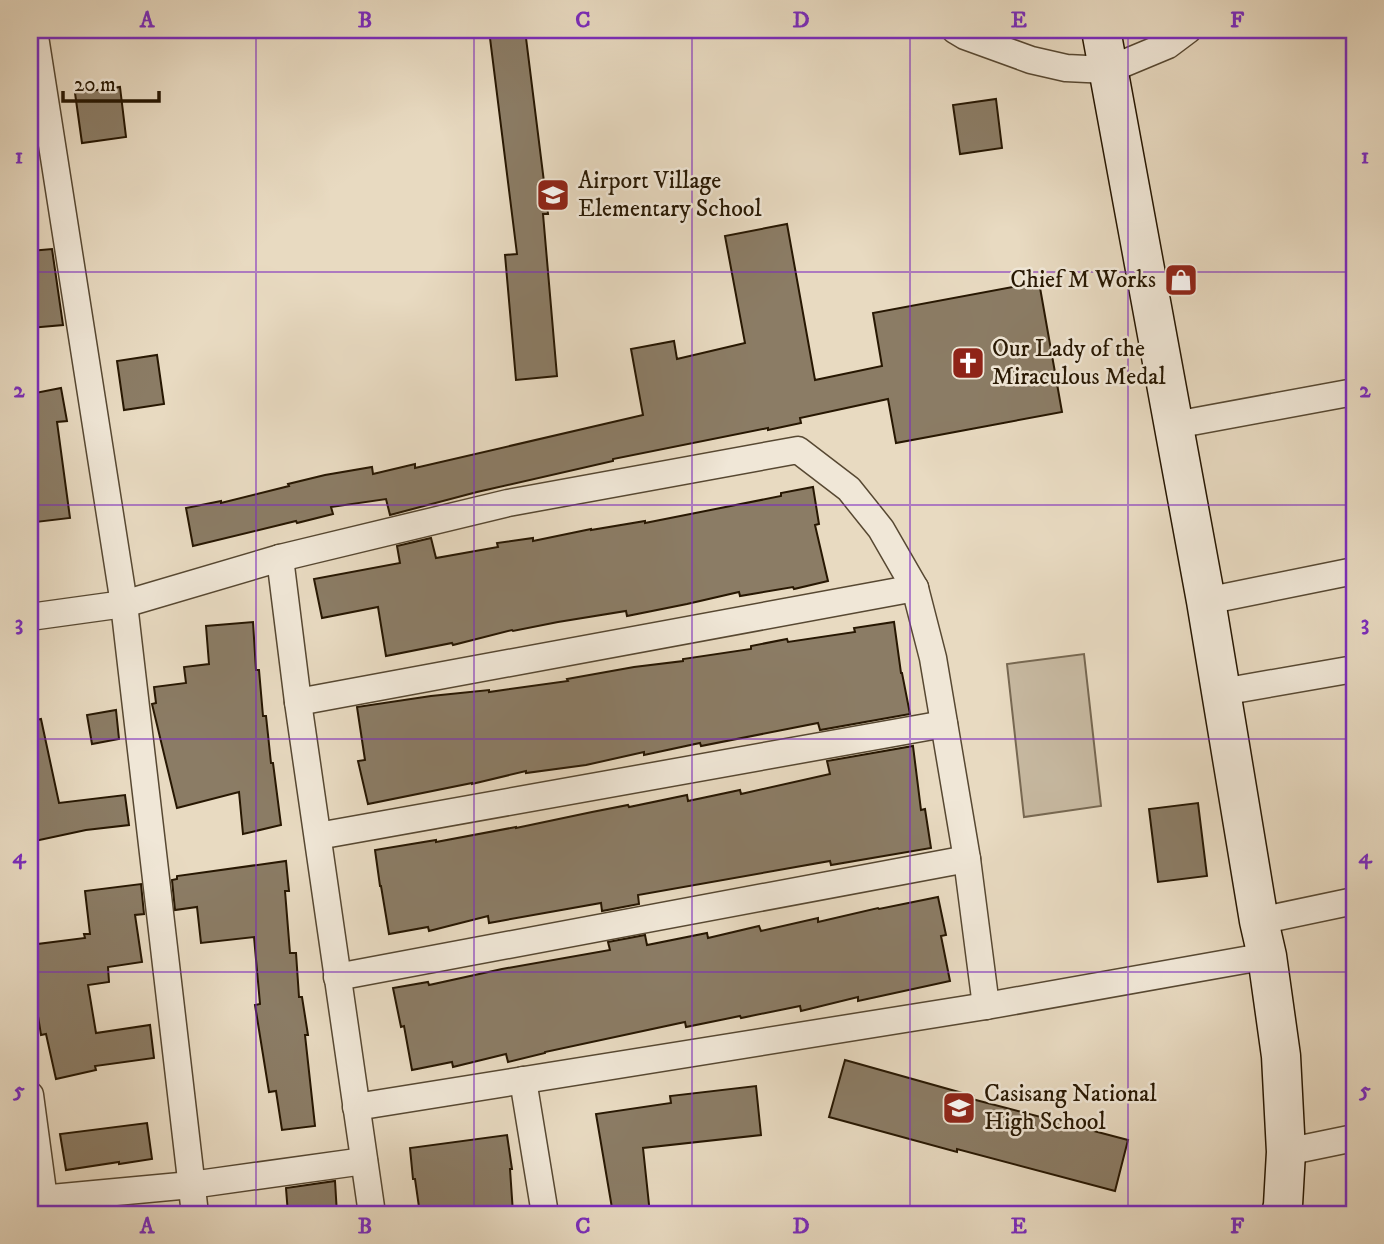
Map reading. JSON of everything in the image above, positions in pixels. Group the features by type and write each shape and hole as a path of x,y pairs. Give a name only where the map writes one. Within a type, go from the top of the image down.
{"main road":[{"path":"1101,30 1222,692 1281,1056 1286,1153 1281,1214"}],"street":[{"path":"34,30 124,604 195,1214"},
{"path":"955,30 1031,60 1066,68 1108,70 1168,45 1188,30"},
{"path":"1175,425 1354,391"},
{"path":"30,617 124,604 280,558 508,503 797,450 849,489 881,528 915,588 933,657 967,859 986,1006"},
{"path":"280,558 298,702 372,1214"},
{"path":"1206,601 1354,571"},
{"path":"298,702 915,588"},
{"path":"1222,692 1354,669"},
{"path":"317,836 944,724"},
{"path":"337,976 967,859"},
{"path":"356,1107 986,1006 1263,939 1354,901"},
{"path":"523,1080 545,1214"},
{"path":"30,1095 40,1205 364,1161"},
{"path":"1286,1153 1354,1138"}],"shaded area":[{"path":"1084,654 1101,806 1024,817 1007,664"}],"building":[{"path":"489,30 525,30 548,214 543,214 557,376 516,380 505,255 517,254"},
{"path":"120,87 126,137 82,143 75,93"},
{"path":"996,99 1002,148 960,154 953,105"},
{"path":"787,224 815,380 882,366 873,313 1039,282 1062,412 896,443 888,399 800,418 801,423 613,459 390,515 386,499 331,507 333,514 193,546 186,508 221,503 325,475 372,467 373,474 415,464 415,468 643,415 631,349 674,341 677,359 745,343 725,236"},
{"path":"52,249 63,325 30,328 30,251"},
{"path":"157,355 164,404 124,410 117,361"},
{"path":"61,388 67,421 57,422 70,518 36,522 30,469 30,394"},
{"path":"813,487 819,524 815,525 828,581 794,589 793,587 740,596 739,592 627,616 626,611 558,622 453,645 452,643 386,656 378,607 322,618 314,579 400,563 397,546 431,538 436,558 498,547 497,543 533,538 533,541 591,529 645,523"},
{"path":"253,622 256,670 259,670 263,716 266,716 281,825 243,834 239,792 177,808 152,704 156,703 154,687 186,683 184,667 209,664 206,626"},
{"path":"894,622 910,714 820,730 818,723 701,746 700,743 644,755 644,752 586,765 526,771 368,804 358,761 365,760 357,707 568,681 567,679 634,667 751,649 751,646 787,639 788,642 855,632 854,628"},
{"path":"116,710 119,739 92,744 87,715"},
{"path":"41,719 59,803 125,795 129,825 86,830 30,842 30,721"},
{"path":"913,746 921,810 925,809 931,848 831,865 830,861 638,895 639,904 602,911 601,903 489,923 488,916 429,931 428,927 389,934 375,850 516,828 687,795 688,801 740,790 741,794 830,774 827,761"},
{"path":"1198,803 1207,876 1158,882 1149,809"},
{"path":"286,861 289,891 285,891 290,953 296,953 299,997 302,997 308,1035 305,1035 315,1126 282,1130 276,1091 269,1092 255,1005 260,1004 254,937 201,943 197,907 175,910 172,880 177,879 177,876"},
{"path":"141,884 144,914 135,915 142,962 108,967 109,982 88,985 96,1033 150,1025 154,1058 95,1066 96,1070 56,1079 46,1034 41,1035 30,966 30,945 85,938 84,934 90,934 85,891"},
{"path":"938,897 946,935 941,936 950,981 858,1001 858,997 801,1011 800,1006 686,1027 685,1022 508,1062 506,1054 453,1067 452,1062 412,1070 404,1026 401,1027 393,988 428,982 429,985 610,950 608,942 645,935 647,945 707,933 708,938 759,926 761,931 818,918 818,922"},
{"path":"845,1060 973,1096 972,1099 1128,1140 1115,1191 829,1117"},
{"path":"756,1086 761,1135 643,1148 650,1214 613,1214 596,1114 671,1103 670,1096"},
{"path":"147,1123 152,1159 66,1170 60,1134"},
{"path":"507,1135 512,1169 513,1213 420,1214 410,1148"},
{"path":"335,1181 337,1214 288,1214 286,1188"}],"place":[{"name":"Airport Village Elementary School","path":"553,195"},
{"name":"Chief M Works","path":"1181,280"},
{"name":"Our Lady of the Miraculous Medal","path":"968,363"},
{"name":"Casisang National High School","path":"959,1108"}]}
